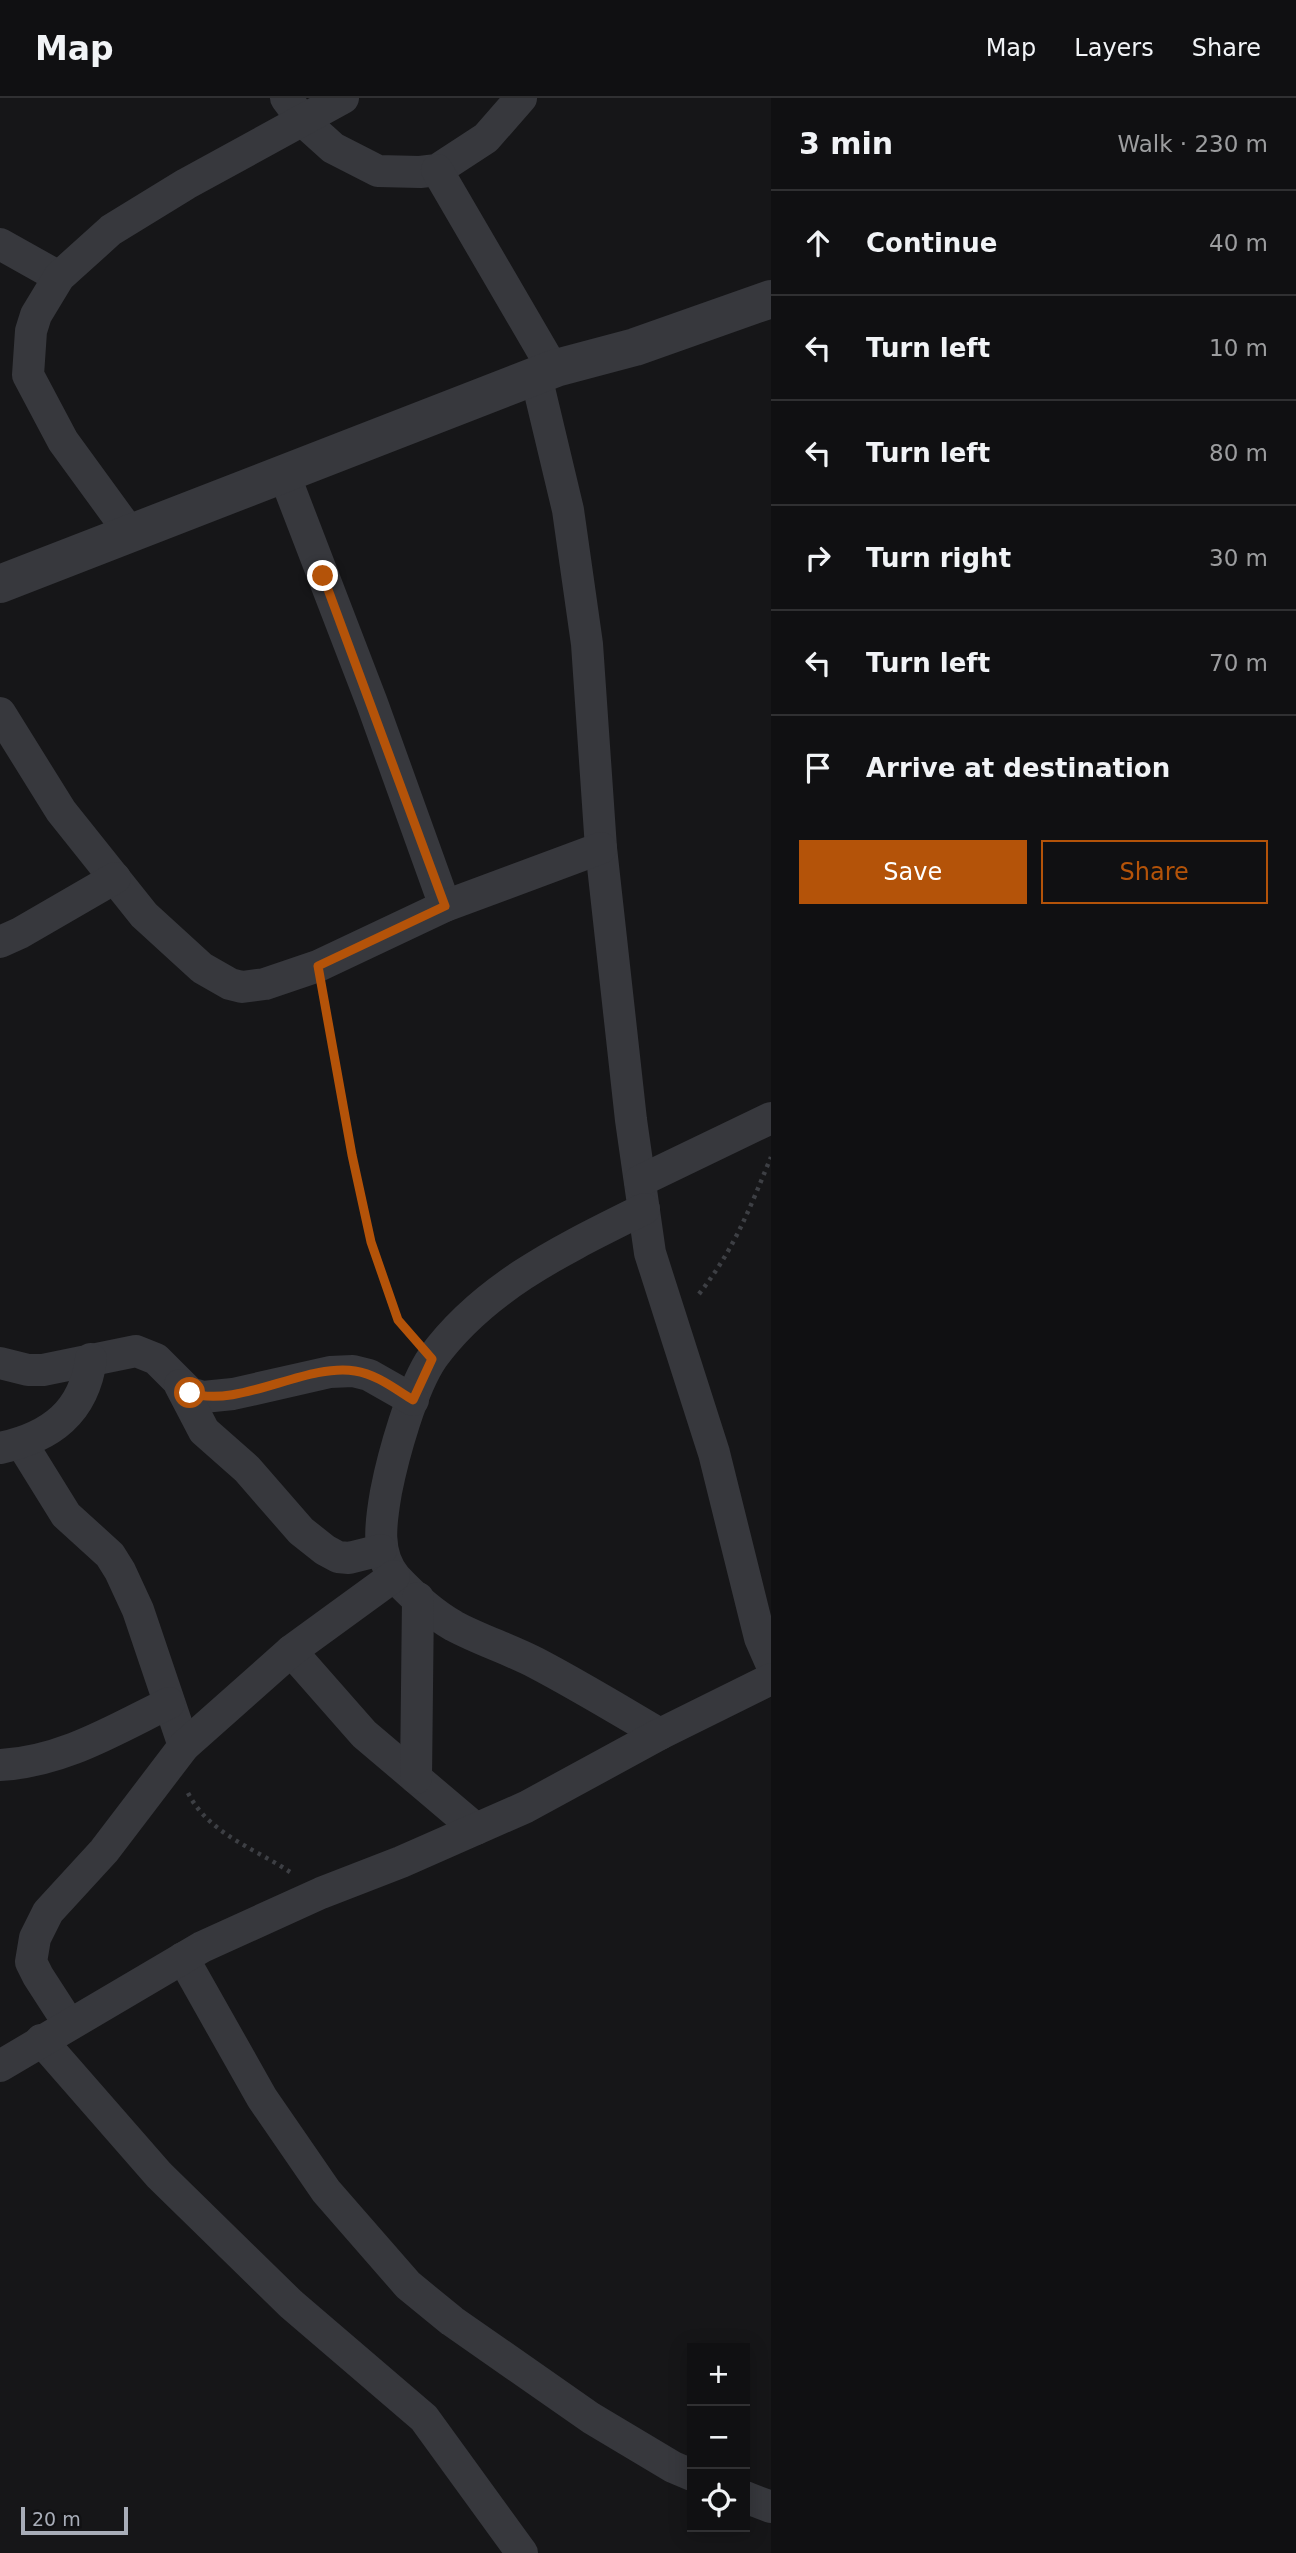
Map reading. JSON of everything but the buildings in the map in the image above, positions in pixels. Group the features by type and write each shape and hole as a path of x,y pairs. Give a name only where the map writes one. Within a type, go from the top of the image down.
{"street":[{"path":"130,533 64,441 28,375 31,331 36,315 59,276 111,230 186,184 295,110 343,98"},
{"path":"295,110 333,148 378,171 437,170 486,138 521,98"},
{"path":"437,170 545,373 587,644 601,848 650,1253 713,1453 760,1638 771,1663"},
{"path":"0,244 59,276"},
{"path":"0,584 545,373 635,346 771,299"},
{"path":"284,474 372,703 445,906"},
{"path":"0,713 61,811 144,915 202,968 230,984 242,987 265,984 318,966 445,906 601,848"},
{"path":"0,942 115,878"},
{"path":"660,1734 535,1662 452,1625 418,1598 388,1563 382,1517 389,1477 413,1400 432,1359 472,1313 516,1278 642,1195 767,1123"},
{"path":"0,1363 27,1370 43,1370 136,1351 156,1359 180,1385 190,1393 203,1397 233,1394 330,1372 353,1371 369,1375 413,1400"},
{"path":"91,1359 83,1393 70,1413 53,1426 11,1446 66,1515 110,1555 120,1571 138,1610 169,1703 177,1754"},
{"path":"180,1385 204,1431 247,1469 309,1538 338,1557 388,1563"},
{"path":"69,2024 31,1962 34,1938 48,1912 104,1851 177,1754 388,1563"},
{"path":"416,1778 418,1598"},
{"path":"291,1651 364,1734 476,1829"},
{"path":"0,2066 202,1947 321,1893 401,1862 526,1807 660,1734 771,1679"},
{"path":"0,1765 44,1759 81,1747 169,1703"},
{"path":"183,1958 269,2109 326,2192 408,2285 452,2321 591,2418 687,2473"},
{"path":"41,2040 159,2175 291,2305 424,2418 522,2553"},
{"path":"750,2499 771,2507"}],"path":[{"path":"318,966 352,1155 371,1242 398,1320 432,1359"},
{"path":"673,1326 722,1264 742,1228 771,1156"},
{"path":"177,1754 192,1800 224,1834 267,1856 321,1893"}],"route":[{"path":"190,1393 203,1397 233,1394 330,1372 353,1371 369,1375 413,1400 432,1359 398,1320 371,1242 352,1155 318,966 445,906 323,576"}]}
